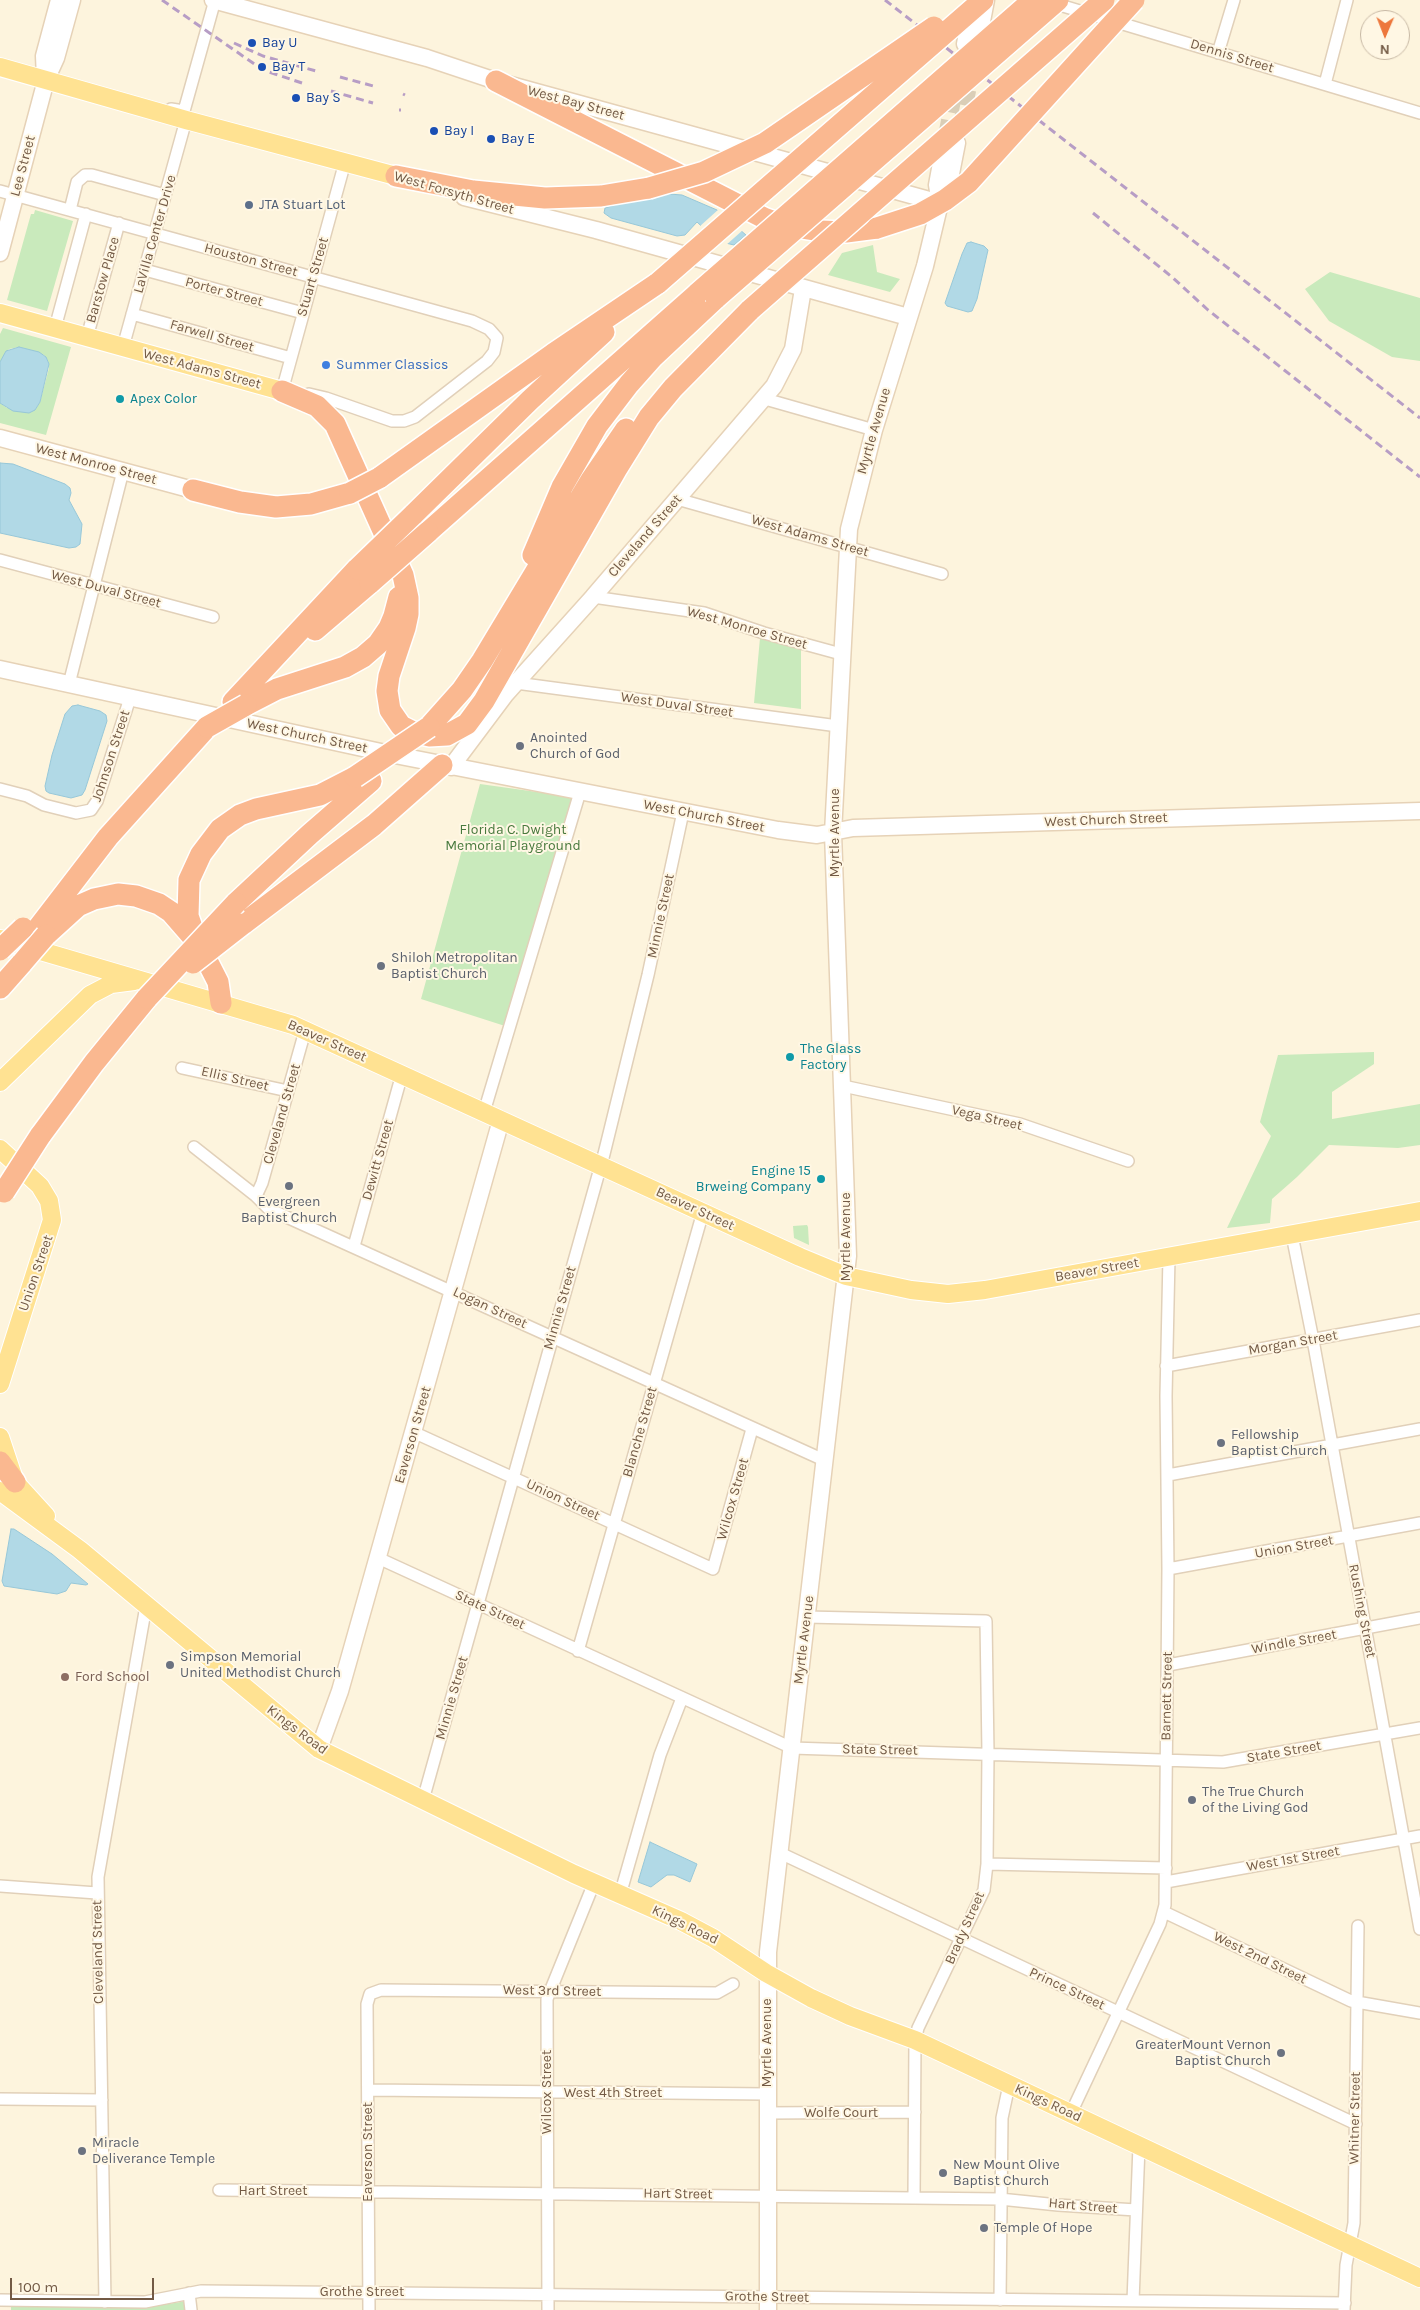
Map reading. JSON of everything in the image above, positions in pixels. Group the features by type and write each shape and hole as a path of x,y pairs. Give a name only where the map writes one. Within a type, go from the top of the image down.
{"highway":[{"path":"396,176 473,191 545,198 595,196 649,188 704,172 770,141 973,0"},
{"path":"0,981 12,958 143,796 207,727 239,703 363,576 413,515 530,400 658,283 984,0"},
{"path":"500,631 515,600 555,503 593,433 640,371 671,339 707,296 1033,0"},
{"path":"363,576 428,532 1058,0"},
{"path":"1,1197 40,1136 72,1091 133,1014 147,990 310,834 363,779 428,727 472,676 590,480 631,423 678,372 1104,0"},
{"path":"496,81 764,218 792,227 829,232 854,232 877,228 920,214 945,200 969,182 1134,0"},
{"path":"193,490 240,502 276,507 311,504 350,493 379,478 552,354 658,283"},
{"path":"282,391 317,406 335,424 393,550 405,582 408,606 405,628 389,676 389,705 393,716 406,729 429,736 447,736 467,724 491,690 616,470 649,417 673,388 750,310"},
{"path":"239,703 351,664 373,649 389,628 398,602 399,578 393,550"},
{"path":"147,990 243,924 379,821 446,766"},
{"path":"221,1003 219,986 189,922 188,887 197,860 215,833 245,813 320,795 363,779"},
{"path":"34,932 86,902 110,895 126,895 144,898 166,908 188,931 202,952"},
{"path":"0,988 12,958"},
{"path":"0,1462 8,1486"}],"main road":[{"name":"West Forsyth Street","path":"0,67 139,106 185,116 396,176"},
{"name":"West Adams Street","path":"0,313 282,391"},
{"name":"Beaver Street","path":"0,938 147,990 221,1003 285,1022 800,1257 846,1276 924,1293 960,1294 1420,1211"},
{"path":"0,1082 78,1004 94,991 117,982 147,990"},
{"name":"Union Street","path":"0,1149 43,1190 49,1201 52,1220 0,1384"},
{"path":"0,1437 8,1486"},
{"name":"Kings Road","path":"8,1486 26,1496 80,1550 319,1749 594,1883 704,1933 766,1973 819,2002 915,2040 1420,2278"}],"street":[{"name":"Lee Street","path":"46,80 43,68 44,56 59,0"},
{"name":"Lee Street","path":"0,253 8,193 46,80 56,58 72,0"},
{"name":"West Bay Street","path":"214,0 427,58 496,81 940,203"},
{"name":"LaVilla Center Drive","path":"123,347 165,195 214,0"},
{"path":"973,0 970,48 984,0"},
{"name":"Dennis Street","path":"1044,0 1420,113"},
{"path":"1218,53 1234,0"},
{"path":"1325,84 1347,0"},
{"name":"Myrtle Avenue","path":"768,2303 766,1973 848,1256 832,833 847,546 854,502 874,430 935,230 940,203 948,189 952,140"},
{"name":"Stuart Street","path":"282,391 345,162"},
{"path":"70,210 79,179 89,174 165,195"},
{"name":"West Forsyth Street","path":"396,176 496,206 610,234 908,317"},
{"name":"Houston Street","path":"8,193 478,323 490,329 498,338 494,352 487,361 415,417 404,421"},
{"path":"55,328 86,214"},
{"name":"Barstow Place","path":"87,337 119,223"},
{"name":"Porter Street","path":"144,270 303,313"},
{"name":"Cleveland Street","path":"446,766 764,399 783,372 793,349 803,289"},
{"name":"Farwell Street","path":"132,314 291,358"},
{"name":"West Adams Street","path":"282,391 318,396 392,421 404,421"},
{"path":"764,399 874,430"},
{"name":"West Monroe Street","path":"0,438 193,490"},
{"path":"69,684 123,471"},
{"name":"West Adams Street","path":"677,499 942,574"},
{"name":"West Duval Street","path":"0,560 213,617"},
{"name":"West Monroe Street","path":"593,596 704,613 764,633 842,654"},
{"name":"West Church Street","path":"0,669 446,766 778,830 817,835 853,828 1420,811"},
{"name":"West Duval Street","path":"516,683 838,726"},
{"name":"Johnson Street","path":"0,789 27,796 47,806 76,813 88,812 98,801 130,698"},
{"path":"484,1112 580,792"},
{"name":"Minnie Street","path":"423,1800 476,1604 514,1477 601,1166 648,975 683,812"},
{"name":"Cleveland Street","path":"256,1196 262,1183 305,1031"},
{"name":"Ellis Street","path":"182,1068 288,1091"},
{"name":"Dewitt Street","path":"354,1246 402,1074"},
{"name":"Vega Street","path":"842,1086 1020,1124 1128,1161"},
{"name":"Eaverson Street","path":"319,1749 340,1692 501,1120"},
{"name":"Logan Street","path":"194,1147 256,1196 269,1209 826,1461"},
{"name":"Blanche Street","path":"578,1651 702,1212"},
{"name":"Rushing Street","path":"1292,1235 1313,1340 1420,1929"},
{"name":"Barnett Street","path":"1071,2113 1164,1912 1166,1882 1168,1665 1166,1366 1169,1257"},
{"name":"Morgan Street","path":"1166,1366 1420,1320"},
{"name":"Wilcox Street","path":"713,1569 752,1429"},
{"path":"1168,1475 1420,1429"},
{"name":"Union Street","path":"413,1432 713,1569"},
{"name":"Union Street","path":"1168,1569 1420,1523"},
{"name":"State Street","path":"378,1558 792,1748 1223,1762 1420,1728"},
{"name":"Cleveland Street","path":"105,2302 97,1893 101,1856 146,1606"},
{"name":"Brady Street","path":"806,1617 986,1621 988,1753 987,1864 984,1890 918,2028 915,2040 914,2198"},
{"name":"Windle Street","path":"1168,1665 1420,1618"},
{"path":"620,1895 660,1755 682,1698"},
{"name":"West 1st Street","path":"1166,1882 1420,1836"},
{"name":"Prince Street","path":"780,1853 961,1940 1356,2124"},
{"path":"987,1864 1166,1868"},
{"name":"Wilcox Street","path":"548,2310 548,1992 594,1883"},
{"path":"0,1886 97,1893"},
{"name":"West 2nd Street","path":"1164,1912 1356,2004"},
{"name":"Whitner Street","path":"1344,2306 1346,2265 1354,2223 1358,1926"},
{"name":"West 3rd Street","path":"370,1994 381,1990 717,1993 733,1984"},
{"name":"Eaverson Street","path":"369,2310 367,2004 370,1994"},
{"path":"1356,2004 1420,2013"},
{"path":"1000,2300 1002,2118 1009,2084"},
{"name":"West 4th Street","path":"369,2090 767,2094"},
{"path":"0,2099 102,2100"},
{"name":"Wolfe Court","path":"767,2113 915,2112"},
{"path":"1133,2301 1140,2146"},
{"name":"Hart Street","path":"219,2190 1000,2198 1058,2205 1136,2210"},
{"name":"Grothe Street","path":"0,2300 153,2302 201,2291 548,2294 768,2303 988,2305 1000,2300 1133,2301 1167,2306 1344,2306"},
{"path":"189,2293 192,2310"},
{"path":"0,2295 3,2310"}],"green space":[{"path":"35,210 73,221 47,311 7,300 31,214 34,214"},
{"path":"873,245 877,272 900,279 890,292 828,275 842,253"},
{"path":"1330,272 1420,298 1420,361 1392,357 1329,321 1305,289"},
{"path":"3,328 71,347 46,435 0,423 0,403 7,408 35,410 40,402 49,368 48,361 44,355 19,347 9,349 0,362 0,334"},
{"path":"760,638 801,649 801,709 754,703"},
{"name":"Florida C. Dwight Memorial Playground","path":"480,784 573,797 505,1026 421,999"},
{"path":"1374,1052 1374,1064 1332,1092 1332,1119 1420,1104 1420,1145 1398,1148 1329,1145 1272,1199 1270,1223 1227,1228 1271,1136 1260,1122 1278,1055"},
{"path":"807,1225 809,1245 794,1238 793,1226"},
{"path":"187,2301 187,2310 11,2310 11,2305 142,2308"}],"water":[{"path":"669,194 682,195 717,210 746,235 734,245 717,241 697,222 685,235 677,236 611,218 604,213 605,208 615,205"},
{"path":"971,242 984,246 988,250 977,299 972,311 968,312 947,306 945,303 962,254 967,243"},
{"path":"19,347 39,352 46,357 49,364 40,402 35,410 29,413 13,411 0,403 0,362 6,351"},
{"path":"0,463 13,464 65,484 70,488 69,500 82,524 80,544 69,548 0,533"},
{"path":"78,705 100,711 106,715 107,721 85,790 82,795 71,798 49,793 46,791 45,786 52,755 65,714 72,706"},
{"path":"11,1529 14,1529 52,1554 88,1584 71,1583 66,1591 57,1594 4,1586 2,1581"},
{"path":"650,1842 697,1864 690,1882 674,1875 667,1875 651,1887 638,1882"}],"pier":[{"path":"719,209 743,230 725,246 715,242 699,227"}],"tunnel":[{"path":"960,129 972,72"},
{"path":"946,136 956,85"}],"railway":[{"path":"162,0 263,70 305,84"},
{"path":"885,0 1420,418"},
{"path":"234,43 263,56 316,71"},
{"path":"340,77 377,87"},
{"path":"331,91 373,103"},
{"path":"1093,213 1172,277 1208,310 1420,477"}],"place":[{"name":"Bay U","path":"252,43"},
{"name":"Bay T","path":"262,67"},
{"name":"Bay S","path":"296,98"},
{"name":"Bay I","path":"434,131"},
{"name":"Bay E","path":"491,139"},
{"name":"JTA Stuart Lot","path":"249,205"},
{"name":"Summer Classics","path":"326,365"},
{"name":"Apex Color","path":"120,399"},
{"name":"Anointed Church of God","path":"520,746"},
{"name":"Shiloh Metropolitan Baptist Church","path":"381,966"},
{"name":"The Glass Factory","path":"790,1057"},
{"name":"Engine 15 Brweing Company","path":"821,1179"},
{"name":"Evergreen Baptist Church","path":"289,1186"},
{"name":"Fellowship Baptist Church","path":"1221,1443"},
{"name":"Simpson Memorial United Methodist Church","path":"170,1665"},
{"name":"Ford School","path":"65,1677"},
{"name":"The True Church of the Living God","path":"1192,1800"},
{"name":"GreaterMount Vernon Baptist Church","path":"1281,2053"},
{"name":"Miracle Deliverance Temple","path":"82,2151"},
{"name":"New Mount Olive Baptist Church","path":"943,2173"},
{"name":"Temple Of Hope","path":"984,2228"}]}
